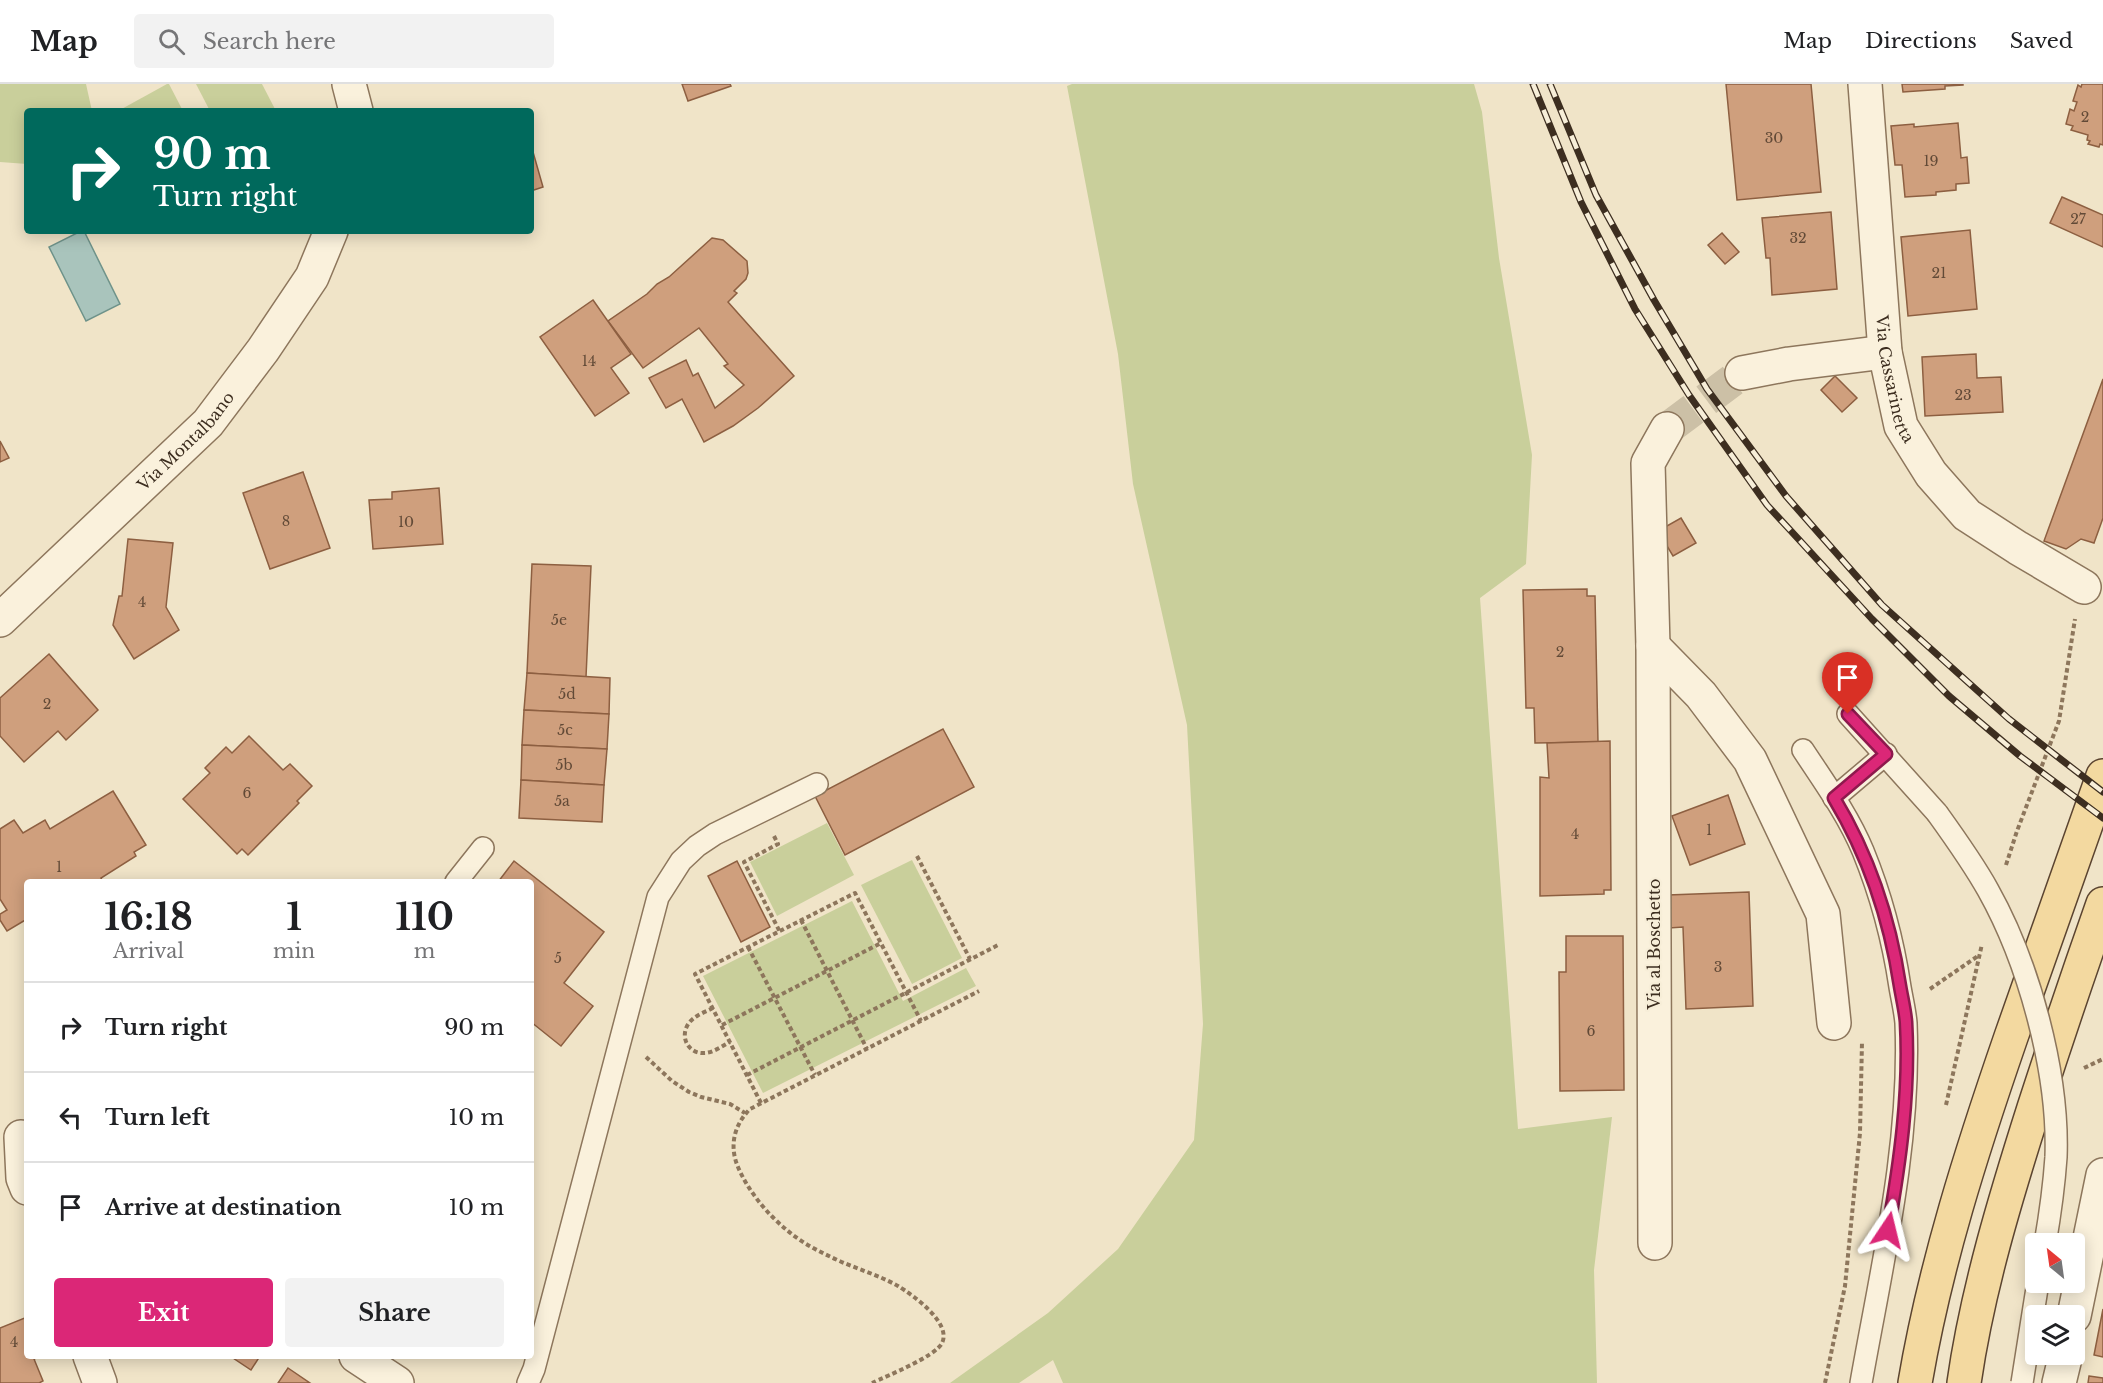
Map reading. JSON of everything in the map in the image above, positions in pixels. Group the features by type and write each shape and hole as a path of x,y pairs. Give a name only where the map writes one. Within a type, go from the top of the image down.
{"main road":[{"path":"1915,1383 1941,1264 1967,1168 2103,776"},
{"path":"1965,1383 1986,1276 2011,1181 2075,981 2103,904"}],"street":[{"path":"349,84 355,108"},
{"name":"Via Cassarinetta","path":"1865,84 1884,352 1901,426 1931,474 1966,515 2018,548 2097,586"},
{"name":"Via Montalbano","path":"0,620 208,423 312,277 330,234"},
{"path":"1742,373 1789,364 1884,352"},
{"name":"Via al Boschetto","path":"1655,1243 1653,646 1648,463 1667,429"},
{"path":"1653,646 1701,695 1750,760 1823,914 1848,1028"},
{"path":"16,1134 24,1180"},
{"path":"2076,1305 2103,1175"},
{"path":"91,1359 100,1383"},
{"path":"361,1359 397,1383"},
{"path":"2059,1383 2063,1365"}],"lane":[{"path":"1848,714 1938,813 1968,855 2004,921 2039,1024 2055,1111 2056,1156 2047,1233"},
{"path":"1803,750 1834,798 1862,850 1881,900 1896,960 1906,1021 1905,1096 1899,1165 1861,1383"},
{"path":"1834,798 1886,754"},
{"path":"528,1383 534,1370 658,897 681,861 697,846 716,834 817,784"},
{"path":"458,879 483,848"},
{"path":"2022,1383 2036,1293"}],"path":[{"path":"2003,876 2017,831 2059,721 2076,612 2097,586"},
{"path":"762,812 778,844 744,862 780,932"},
{"path":"917,856 970,960"},
{"path":"761,1103 695,974 855,893 921,1021"},
{"path":"801,920 867,1049"},
{"path":"722,1025 880,943"},
{"path":"747,1075 1000,944"},
{"path":"1946,1105 1982,944"},
{"path":"748,947 815,1075"},
{"path":"1927,991 1979,955"},
{"path":"872,1383 938,1349 944,1338 942,1325 912,1296 897,1286 809,1246 770,1214 744,1180 736,1161 733,1142 735,1129 746,1113 761,1103 980,991"},
{"path":"713,1008 690,1021 685,1032 687,1044 690,1049 701,1054 713,1051 730,1042"},
{"path":"1825,1383 1845,1286 1860,1133 1848,1028"},
{"path":"616,1053 639,1053 689,1092 730,1104 746,1113"}],"green space":[{"path":"0,84 86,84 91,108 24,108 24,164 0,162"},
{"path":"169,84 181,108 123,108"},
{"path":"196,84 262,84 274,108 208,108"},
{"path":"1072,84 1474,84 1482,112 1499,258 1532,455 1526,564 1480,598 1518,1129 1612,1117 1594,1270 1597,1383 1063,1383 1053,1360 1019,1383 950,1383 1048,1313 1118,1249 1194,1140 1203,1024 1187,725 1133,484 1118,354 1067,86"},
{"path":"827,823 854,875 777,916 750,862"},
{"path":"912,860 962,958 912,984 861,885"},
{"path":"852,901 903,1001 966,968 976,986 763,1093 703,976"}],"water":[{"path":"75,234 85,234 120,304 86,321 49,247"}],"building":[{"path":"682,84 730,84 731,86 688,101"},
{"path":"1726,84 1811,84 1821,192 1737,200"},
{"path":"1902,84 1963,85 1945,86 1945,89 1903,92"},
{"path":"2082,84 2103,84 2103,145 2100,144 2099,147 2088,144 2090,141 2087,140 2088,135 2071,130 2073,126 2066,124 2070,109 2074,111 2077,102 2073,101 2078,85 2081,87"},
{"path":"1958,123 1961,158 1967,157 1969,183 1956,184 1956,190 1936,192 1936,195 1905,197 1902,165 1895,165 1891,126 1914,124 1914,127"},
{"path":"534,156 543,187 534,190"},
{"path":"2062,197 2103,215 2103,247 2050,223"},
{"path":"1831,212 1837,289 1772,295 1770,258 1766,258 1762,218"},
{"path":"1970,230 1977,309 1908,316 1901,237"},
{"path":"1722,233 1739,252 1725,264 1708,245"},
{"path":"712,238 723,240 747,261 746,279 734,291 737,293 728,302 794,376 758,408 733,426 704,442 682,399 666,408 649,378 686,360 693,376 698,373 715,408 744,385 724,366 728,364 699,328 643,368 608,321 669,277"},
{"path":"593,300 631,354 611,368 629,393 595,416 540,337"},
{"path":"1976,354 1977,378 2001,377 2003,412 1925,416 1922,357"},
{"path":"1835,376 1857,398 1842,412 1821,390"},
{"path":"2103,379 2103,518 2094,543 2081,539 2066,549 2044,541"},
{"path":"0,441 9,458 0,462"},
{"path":"303,472 330,548 270,569 243,493"},
{"path":"439,488 443,544 373,549 369,500 392,499 392,492"},
{"path":"1681,518 1696,543 1673,556 1658,531"},
{"path":"128,539 173,543 166,607 179,630 134,659 113,625 119,596 122,596"},
{"path":"532,564 591,566 586,677 527,673"},
{"path":"1587,589 1587,596 1595,596 1598,742 1535,743 1534,708 1526,708 1523,590"},
{"path":"49,654 98,710 66,740 58,731 24,762 0,736 0,698"},
{"path":"527,673 610,678 609,714 524,710"},
{"path":"524,710 609,714 607,749 522,745"},
{"path":"943,729 974,787 845,855 815,796"},
{"path":"249,736 283,770 290,764 312,786 297,801 299,803 248,855 242,849 237,854 183,799 210,773 205,768 226,747 232,753"},
{"path":"1610,741 1611,890 1604,890 1604,894 1540,896 1540,777 1549,778 1547,743"},
{"path":"522,745 607,749 604,785 521,780"},
{"path":"521,780 604,785 602,822 519,818"},
{"path":"113,791 146,845 134,852 136,856 102,879 24,879 24,921 7,931 0,920 0,914 7,910 0,899 0,829 14,820 23,833 45,820 50,829"},
{"path":"1728,795 1745,844 1690,865 1672,816"},
{"path":"514,861 604,932 564,983 593,1006 561,1046 534,1024 534,879 500,879"},
{"path":"737,861 770,927 741,942 708,876"},
{"path":"1749,892 1753,1006 1686,1009 1683,927 1669,928 1668,895"},
{"path":"1566,936 1623,936 1624,1090 1560,1091 1559,972 1566,972"},
{"path":"2103,1309 2103,1357 2094,1355"},
{"path":"24,1318 24,1359 34,1359 43,1381 39,1383 0,1383 0,1328"},
{"path":"234,1359 258,1359 251,1370"},
{"path":"288,1368 310,1383 278,1383"},
{"path":"2089,1376 2103,1378 2103,1383 2088,1383"}],"tunnel":[{"path":"1667,429 1742,373"}],"railway":[{"path":"1533,84 1581,202 1635,309 1689,395 1767,505 1872,619 1949,696 2020,756 2103,818"},
{"path":"1550,84 1596,195 1654,300 1707,389 1786,496 1882,605 2009,719 2103,792"}],"route":[{"path":"1848,714 1886,754 1834,798 1862,850 1881,900 1896,960 1906,1021 1905,1096 1899,1165 1888,1230"}]}
